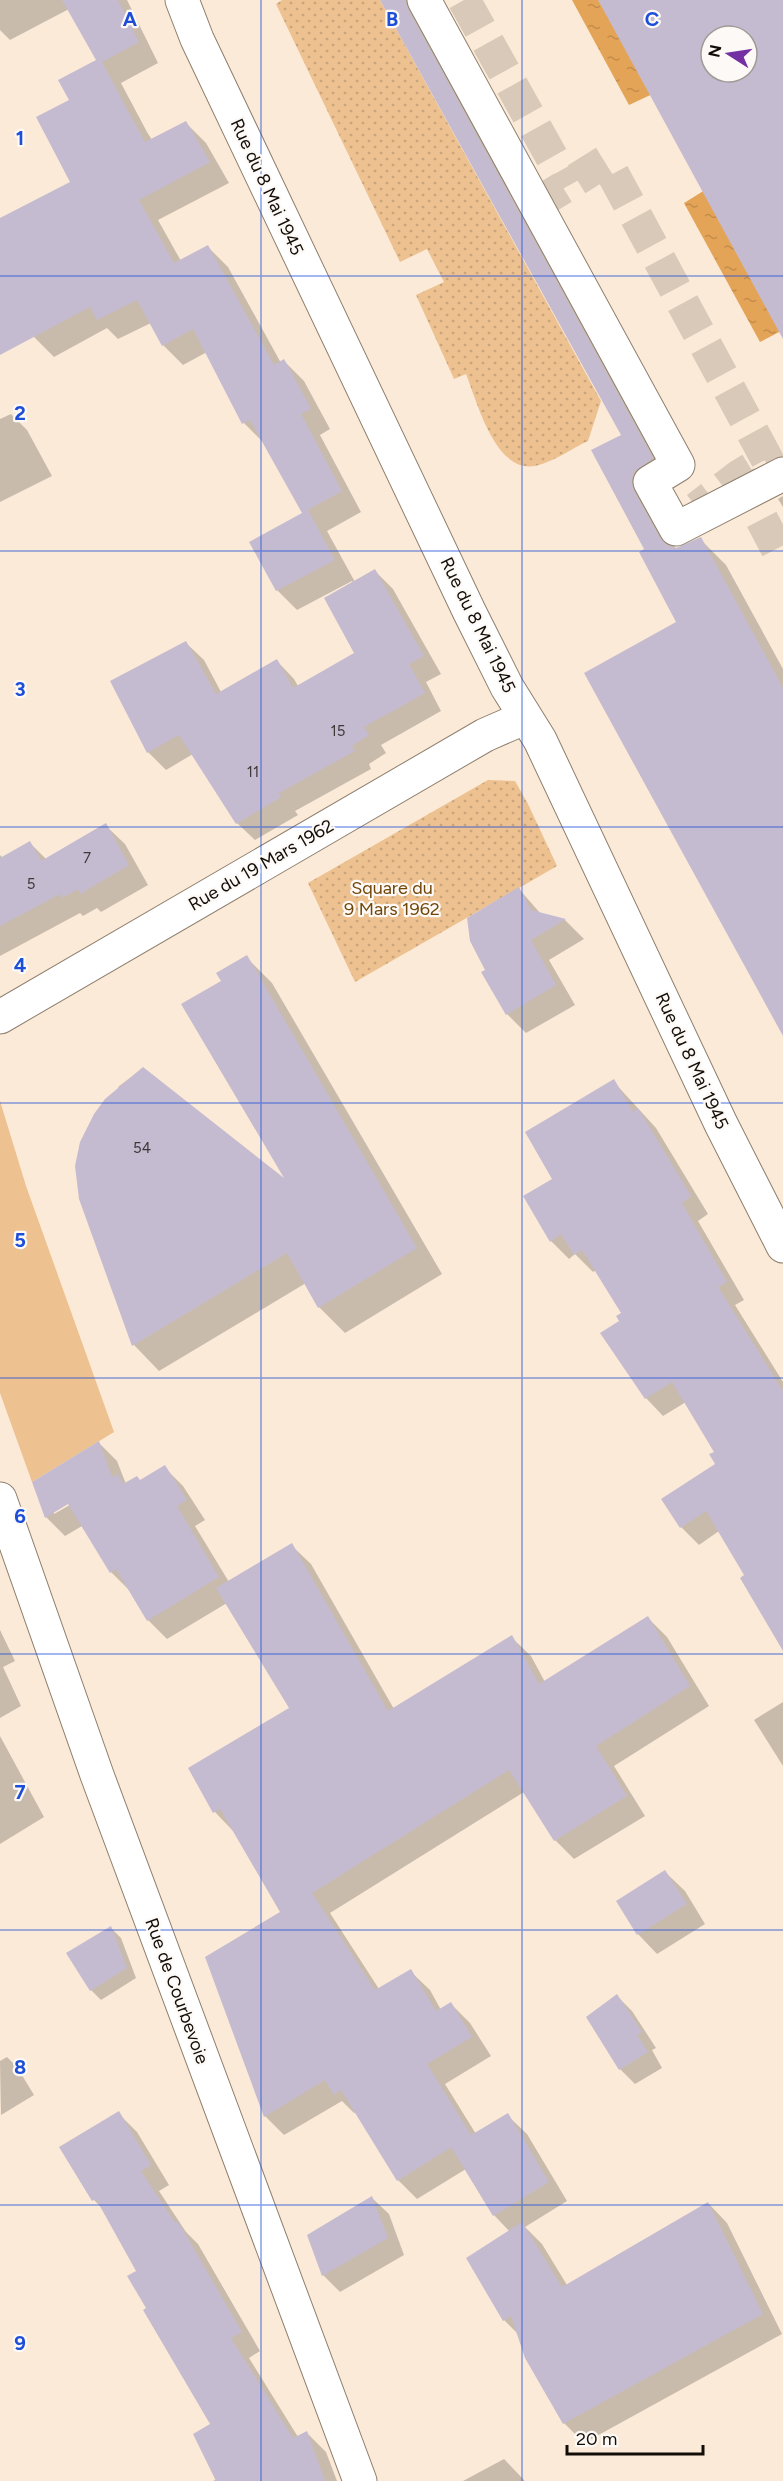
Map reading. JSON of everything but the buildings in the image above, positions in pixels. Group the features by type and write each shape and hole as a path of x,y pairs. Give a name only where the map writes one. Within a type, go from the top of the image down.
{"street":[{"name":"Rue du 8 Mai 1945","path":"182,0 197,39 469,611 525,718 540,740 721,1124 775,1209 783,1246"},
{"path":"424,0 678,465 650,482 676,529 783,474"},
{"name":"Rue du 19 Mars 1962","path":"0,1017 485,735 525,718"},
{"name":"Rue de Courbevoie","path":"0,1498 97,1775 360,2481"}],"green space":[{"path":"282,0 380,0 601,401 588,441 548,462 526,466 513,461 501,451 483,420 466,374 454,379 416,295 444,282 427,249 400,262 276,4"},
{"name":"Square du 9 Mars 1962","path":"488,780 515,781 557,866 355,982 308,883"},
{"path":"0,1101 26,1186 114,1432 32,1482 0,1393"}],"water":[{"path":"572,0 612,0 661,90 629,105"},
{"path":"713,185 783,330 760,342 684,203"}],"tunnel":[{"path":"464,0 568,186"},
{"path":"535,205 606,161 767,459 739,476 697,508"},
{"path":"739,476 783,560"}]}
